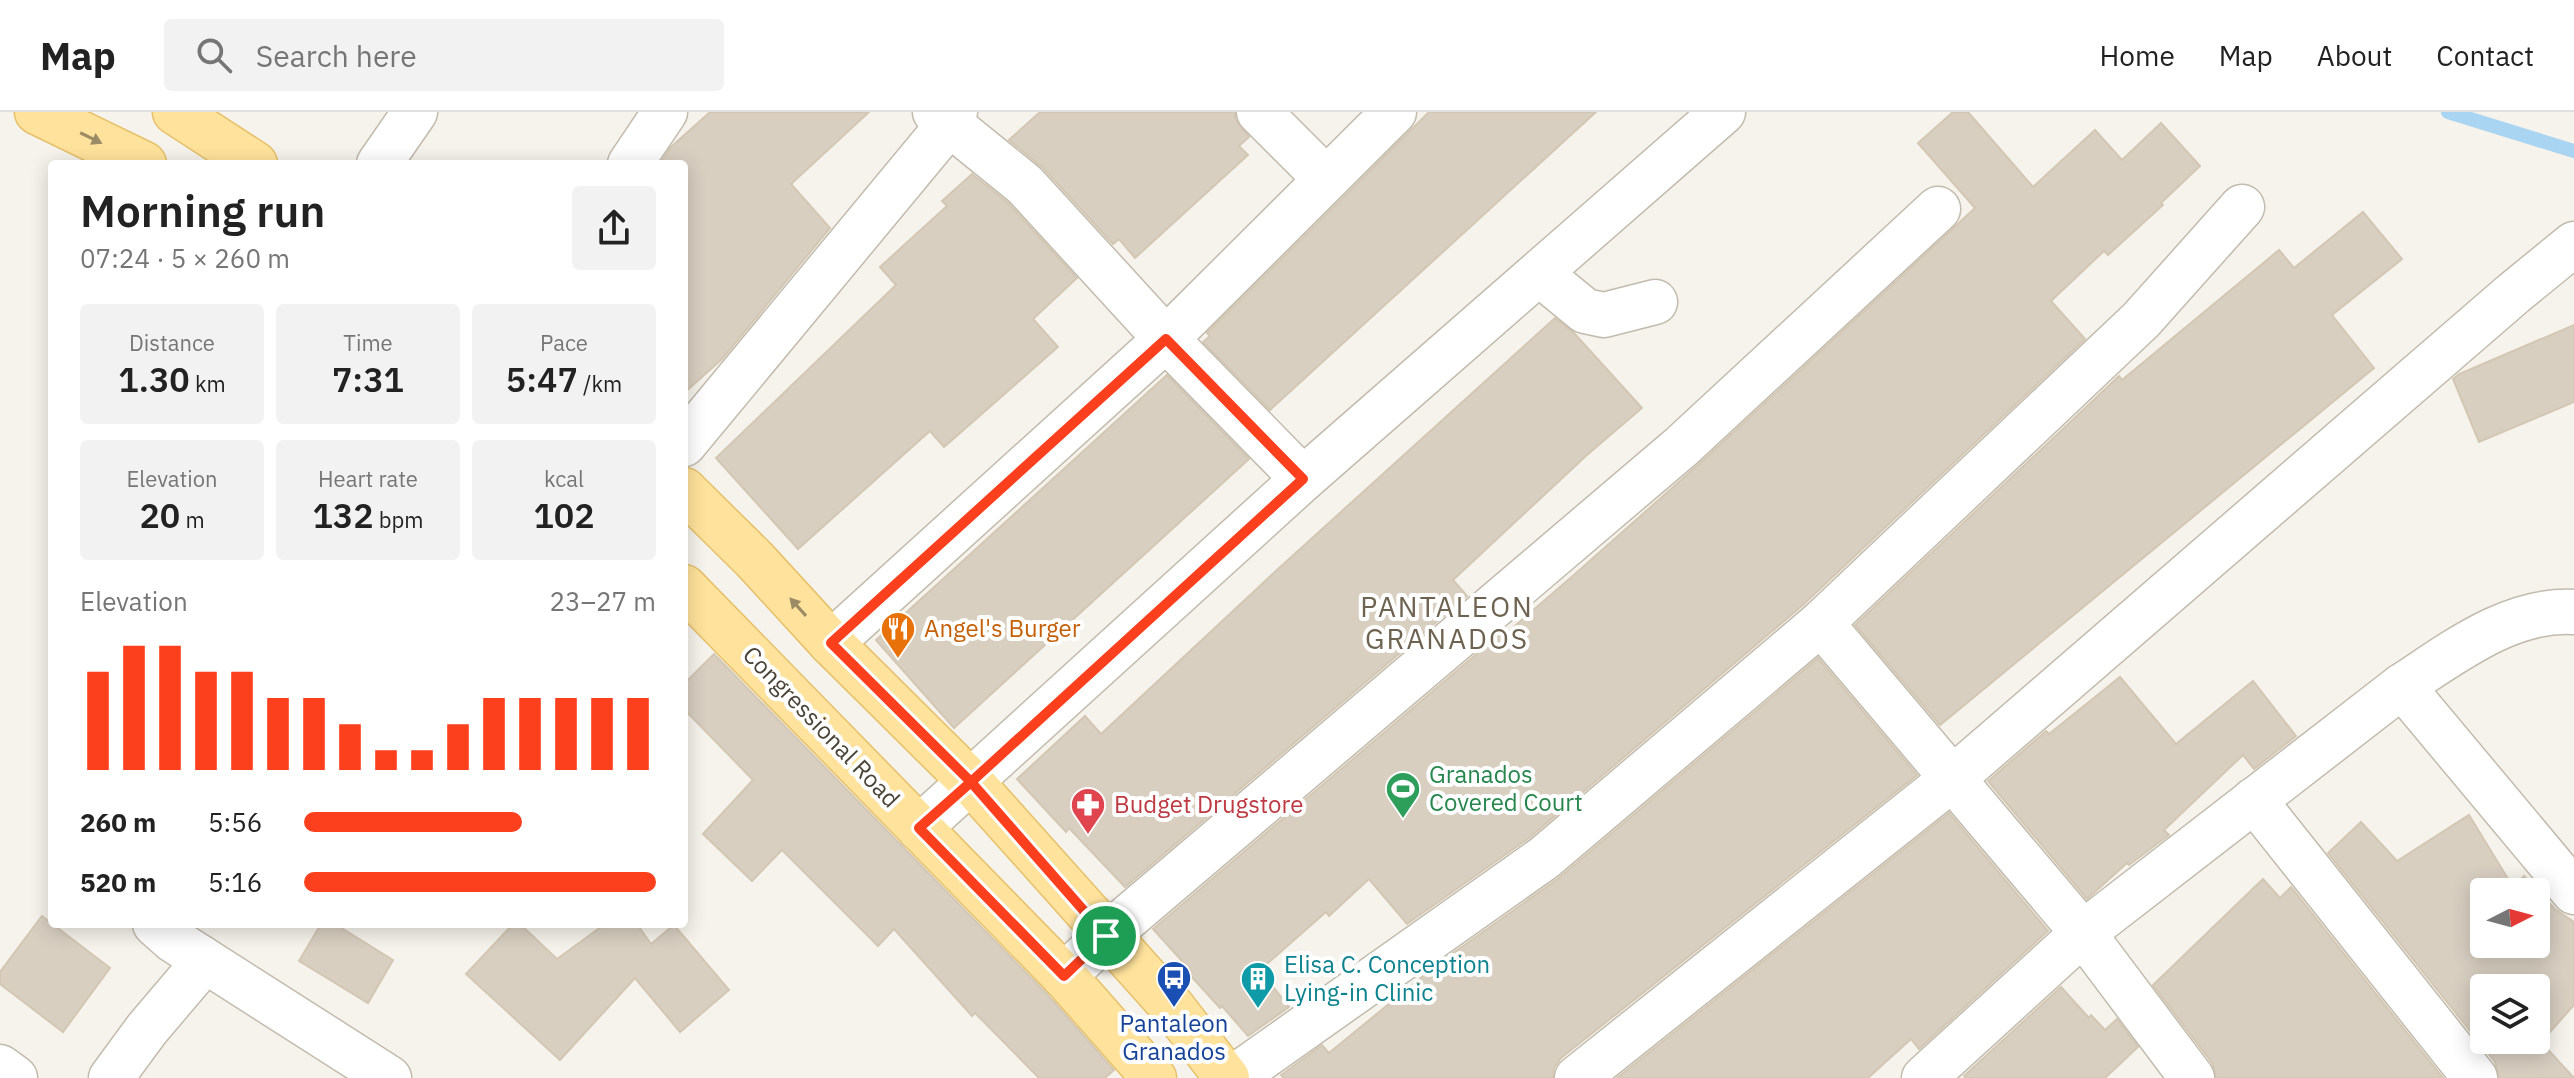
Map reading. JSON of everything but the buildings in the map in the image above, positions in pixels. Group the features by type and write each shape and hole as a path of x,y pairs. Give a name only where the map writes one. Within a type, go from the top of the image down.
{"main road":[{"path":"37,112 136,160"},
{"path":"183,114 249,160"},
{"path":"688,494 754,559 831,643 971,782 1174,1009 1230,1078"},
{"name":"Congressional Road","path":"688,591 1064,976 1154,1078"}],"street":[{"path":"382,160 415,112"},
{"path":"633,160 665,112"},
{"path":"1259,112 1326,179"},
{"path":"831,643 1166,339 1394,112"},
{"path":"919,828 1303,479 1723,112"},
{"path":"688,439 946,116 1025,185 1166,339 1303,479"},
{"path":"1230,1078 1544,858 1821,623 2141,320 2242,207"},
{"path":"1064,976 1106,936 1681,447 1938,209"},
{"path":"1577,1078 1952,779 2574,244"},
{"path":"1540,274 1585,311 1604,315 1655,302"},
{"path":"1926,1077 2083,933 2402,686 2468,642 2528,616 2574,612"},
{"path":"1821,623 2083,933 2192,1078"},
{"path":"2402,686 2574,892"},
{"path":"2254,800 2475,1078"},
{"path":"160,928 173,940 389,1078"},
{"path":"111,1078 192,976 201,958"},
{"path":"0,1067 15,1078"}],"waterway":[{"path":"2448,112 2574,151"}],"place":[{"name":"Angel's Burger","path":"898,660"},
{"name":"Granados Covered Court","path":"1403,820"},
{"name":"Budget Drugstore","path":"1088,836"},
{"name":"Pantaleon Granados","path":"1174,1009"},
{"name":"Elisa C. Conception Lying-in Clinic","path":"1258,1010"}],"district":[{"name":"PANTALEON GRANADOS","path":"1447,623"}],"route":[{"path":"1106,936 971,782 831,643 1166,339 1303,479 971,782 919,828 1064,976 1106,936"}]}
